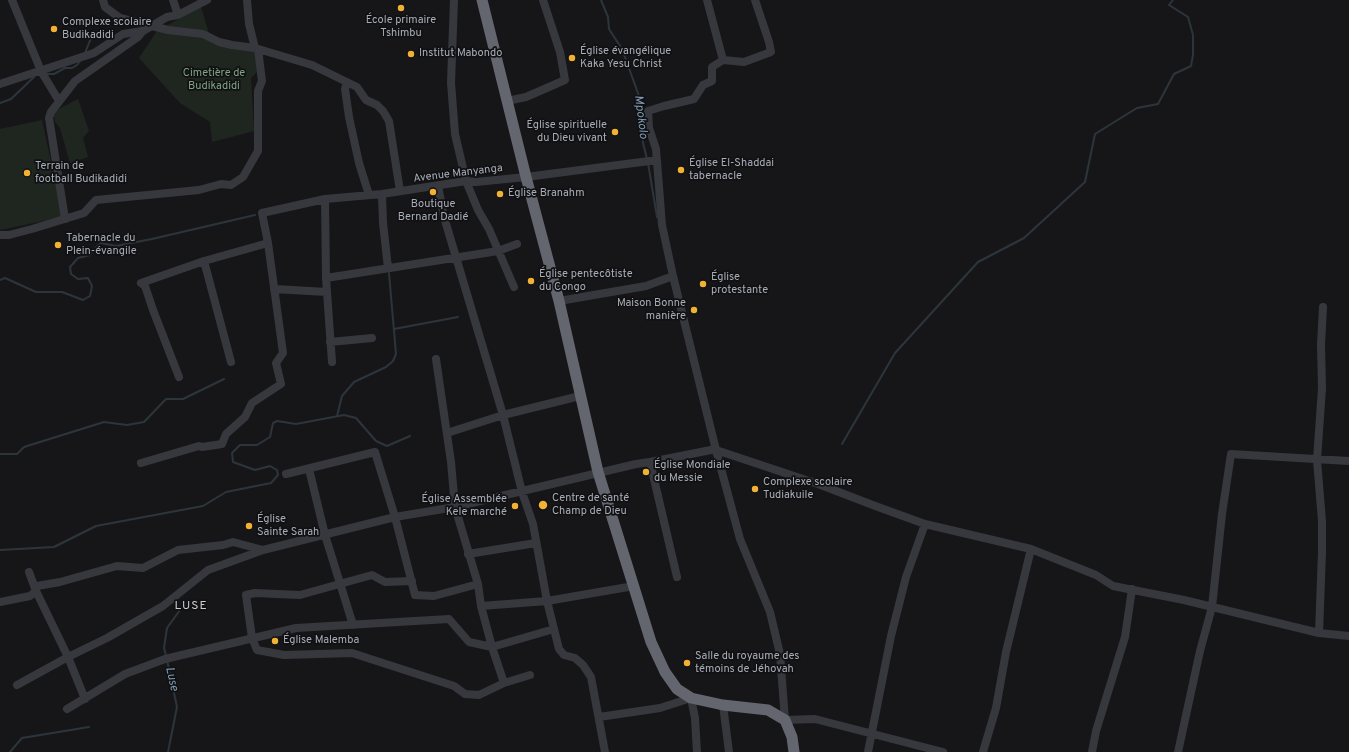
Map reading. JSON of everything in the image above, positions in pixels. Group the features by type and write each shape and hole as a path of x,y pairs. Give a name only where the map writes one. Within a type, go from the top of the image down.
{"highway":[{"path":"482,0 526,177 559,301 598,472 651,642 665,672 677,689 691,698 723,705 768,710 785,720 792,737 794,752"}],"street":[{"path":"12,0 40,71 59,101"},
{"path":"103,0 105,7 120,18 168,30 203,34 226,44 257,48 312,65 357,87 366,100 377,105 383,111 389,121 400,192"},
{"path":"173,0 178,14"},
{"path":"65,219 49,118 51,112 75,81 138,37 143,31 167,17 178,14 207,0"},
{"path":"0,235 9,235 32,229 84,213 96,200 199,190 221,184 231,185 243,177 258,150 258,91 262,81 257,48 249,24 247,0"},
{"path":"454,0 451,83 455,134 466,181 514,287"},
{"path":"507,102 526,97 565,80 560,52 543,0"},
{"path":"707,0 723,60"},
{"path":"755,0 769,42 770,52 744,62 723,60 712,67 712,81 703,85 694,99 648,111 649,128 656,149 662,225 673,276 716,450 740,539 770,612 780,654 785,720 815,719 871,735 943,752"},
{"path":"0,84 94,53 123,34 143,31"},
{"path":"347,83 345,89 349,116 359,163 369,195"},
{"name":"Avenue Manyanga","path":"268,243 262,213 325,199 400,192 466,181 476,182 526,177 657,160"},
{"path":"438,186 444,217 503,414 522,492 533,524 547,601 559,649 564,655 575,658 583,665 591,677 604,752"},
{"path":"382,194 383,223 388,268"},
{"path":"325,199 326,278 332,362"},
{"path":"141,463 199,446 202,447 222,444 226,434 244,417 252,403 281,384 276,363 283,353 268,243 204,261 141,283 145,286 179,376"},
{"path":"326,278 498,251 517,244"},
{"path":"204,261 232,362"},
{"path":"559,301 646,286 673,276"},
{"path":"274,289 327,292"},
{"path":"1319,633 1322,528 1317,460 1322,388 1321,345 1323,307"},
{"path":"330,342 372,338"},
{"path":"436,359 447,433 455,507 478,584 481,606 492,647 504,683"},
{"path":"447,433 503,414 580,396"},
{"path":"17,685 68,657 107,638 163,606 208,570 263,550 395,517 455,507 522,492 598,472 716,450 818,484 925,524 1031,549 1096,575 1113,586 1184,600 1319,633 1349,636"},
{"path":"286,474 375,452 395,517 415,595 434,596 478,584"},
{"path":"1178,752 1200,651 1212,608 1222,514 1231,454 1349,461"},
{"path":"650,462 677,577"},
{"path":"309,469 325,535 353,625"},
{"path":"868,752 891,636 904,584 925,524"},
{"path":"0,602 30,596 36,591 37,586 60,582 117,566 143,568 178,550 233,542 263,550"},
{"path":"468,554 536,543"},
{"path":"983,752 996,708 1006,652 1031,549"},
{"path":"29,572 36,591 68,657 85,699"},
{"path":"412,581 385,582 372,575 300,595 255,593 246,595 252,638 257,650 284,655 352,653 454,686 465,694 479,695 504,683 530,675"},
{"path":"481,606 547,601 634,586"},
{"path":"1092,752 1096,731 1125,637 1132,589"},
{"path":"67,709 125,674 165,659 296,628 449,619 468,642 492,647 554,629"},
{"path":"599,718 660,708 691,698 695,718 697,752"},
{"path":"723,705 729,752"}],"green space":[{"name":"Cimetière de Budikadidi","path":"201,7 211,40 256,52 257,72 251,78 254,131 212,142 210,122 180,103 139,58 157,31"},
{"path":"78,99 89,131 83,138 88,157 70,163 60,128 55,122 53,112"},
{"name":"Terrain de football Budikadidi","path":"42,120 63,217 0,230 0,129"}],"waterway":[{"name":"Mpokolo","path":"601,0 608,17 609,29 622,49 639,96 643,143 647,159"},
{"path":"842,444 895,353 978,262 1024,238 1085,182 1095,134 1137,108 1158,104 1174,74 1191,66 1193,55 1193,35 1188,17 1169,5 1173,0"},
{"path":"85,53 91,38 96,34 104,36 111,35"},
{"path":"46,74 54,74 65,68 72,68 81,60"},
{"path":"0,103 11,99 34,77"},
{"name":"Mpokolo","path":"648,163 657,217"},
{"path":"0,280 5,278 36,292 62,292 83,300 90,296 92,286 88,278 78,279 71,274 70,267 78,258 90,255 101,243 116,246 255,215"},
{"path":"337,416 342,396 354,382 386,367 393,361 396,354 389,273"},
{"path":"394,329 458,317"},
{"path":"0,454 17,454 24,447 104,422 127,425 144,422 166,399 183,399 224,379"},
{"path":"0,550 54,547 96,526 203,506 226,492 271,483 278,475 277,470 270,466 255,470 233,462 232,453 240,445 257,445 270,437 273,423 277,421 296,424 344,415 356,418 376,441 387,446 410,436"},
{"name":"Luse","path":"166,656 164,648 167,628 180,610"},
{"name":"Luse","path":"167,660 177,707 168,752"},
{"path":"10,752 22,738 89,727"}],"place":[{"name":"École primaire Tshimbu","path":"401,8"},
{"name":"Complexe scolaire Budikadidi","path":"54,29"},
{"name":"Institut Mabondo","path":"411,54"},
{"name":"Église évangélique Kaka Yesu Christ","path":"572,58"},
{"name":"Église spirituelle du Dieu vivant","path":"615,132"},
{"name":"Église El-Shaddai tabernacle","path":"681,170"},
{"name":"Terrain de football Budikadidi","path":"27,173"},
{"name":"Boutique Bernard Dadié","path":"433,192"},
{"name":"Église Branahm","path":"500,194"},
{"name":"Tabernacle du Plein-évangile","path":"58,245"},
{"name":"Église pentecôtiste du Congo","path":"531,281"},
{"name":"Église protestante","path":"703,284"},
{"name":"Maison Bonne manière","path":"694,310"},
{"name":"Église Mondiale du Messie","path":"646,472"},
{"name":"Complexe scolaire Tudiakuile","path":"755,489"},
{"name":"Centre de santé Champ de Dieu","path":"543,505"},
{"name":"Église Assemblée Kele marché","path":"515,506"},
{"name":"Église Sainte Sarah","path":"249,526"},
{"name":"Église Malemba","path":"275,641"},
{"name":"Salle du royaume des témoins de Jéhovah","path":"687,663"}],"district":[{"name":"LUSE","path":"191,607"}]}
